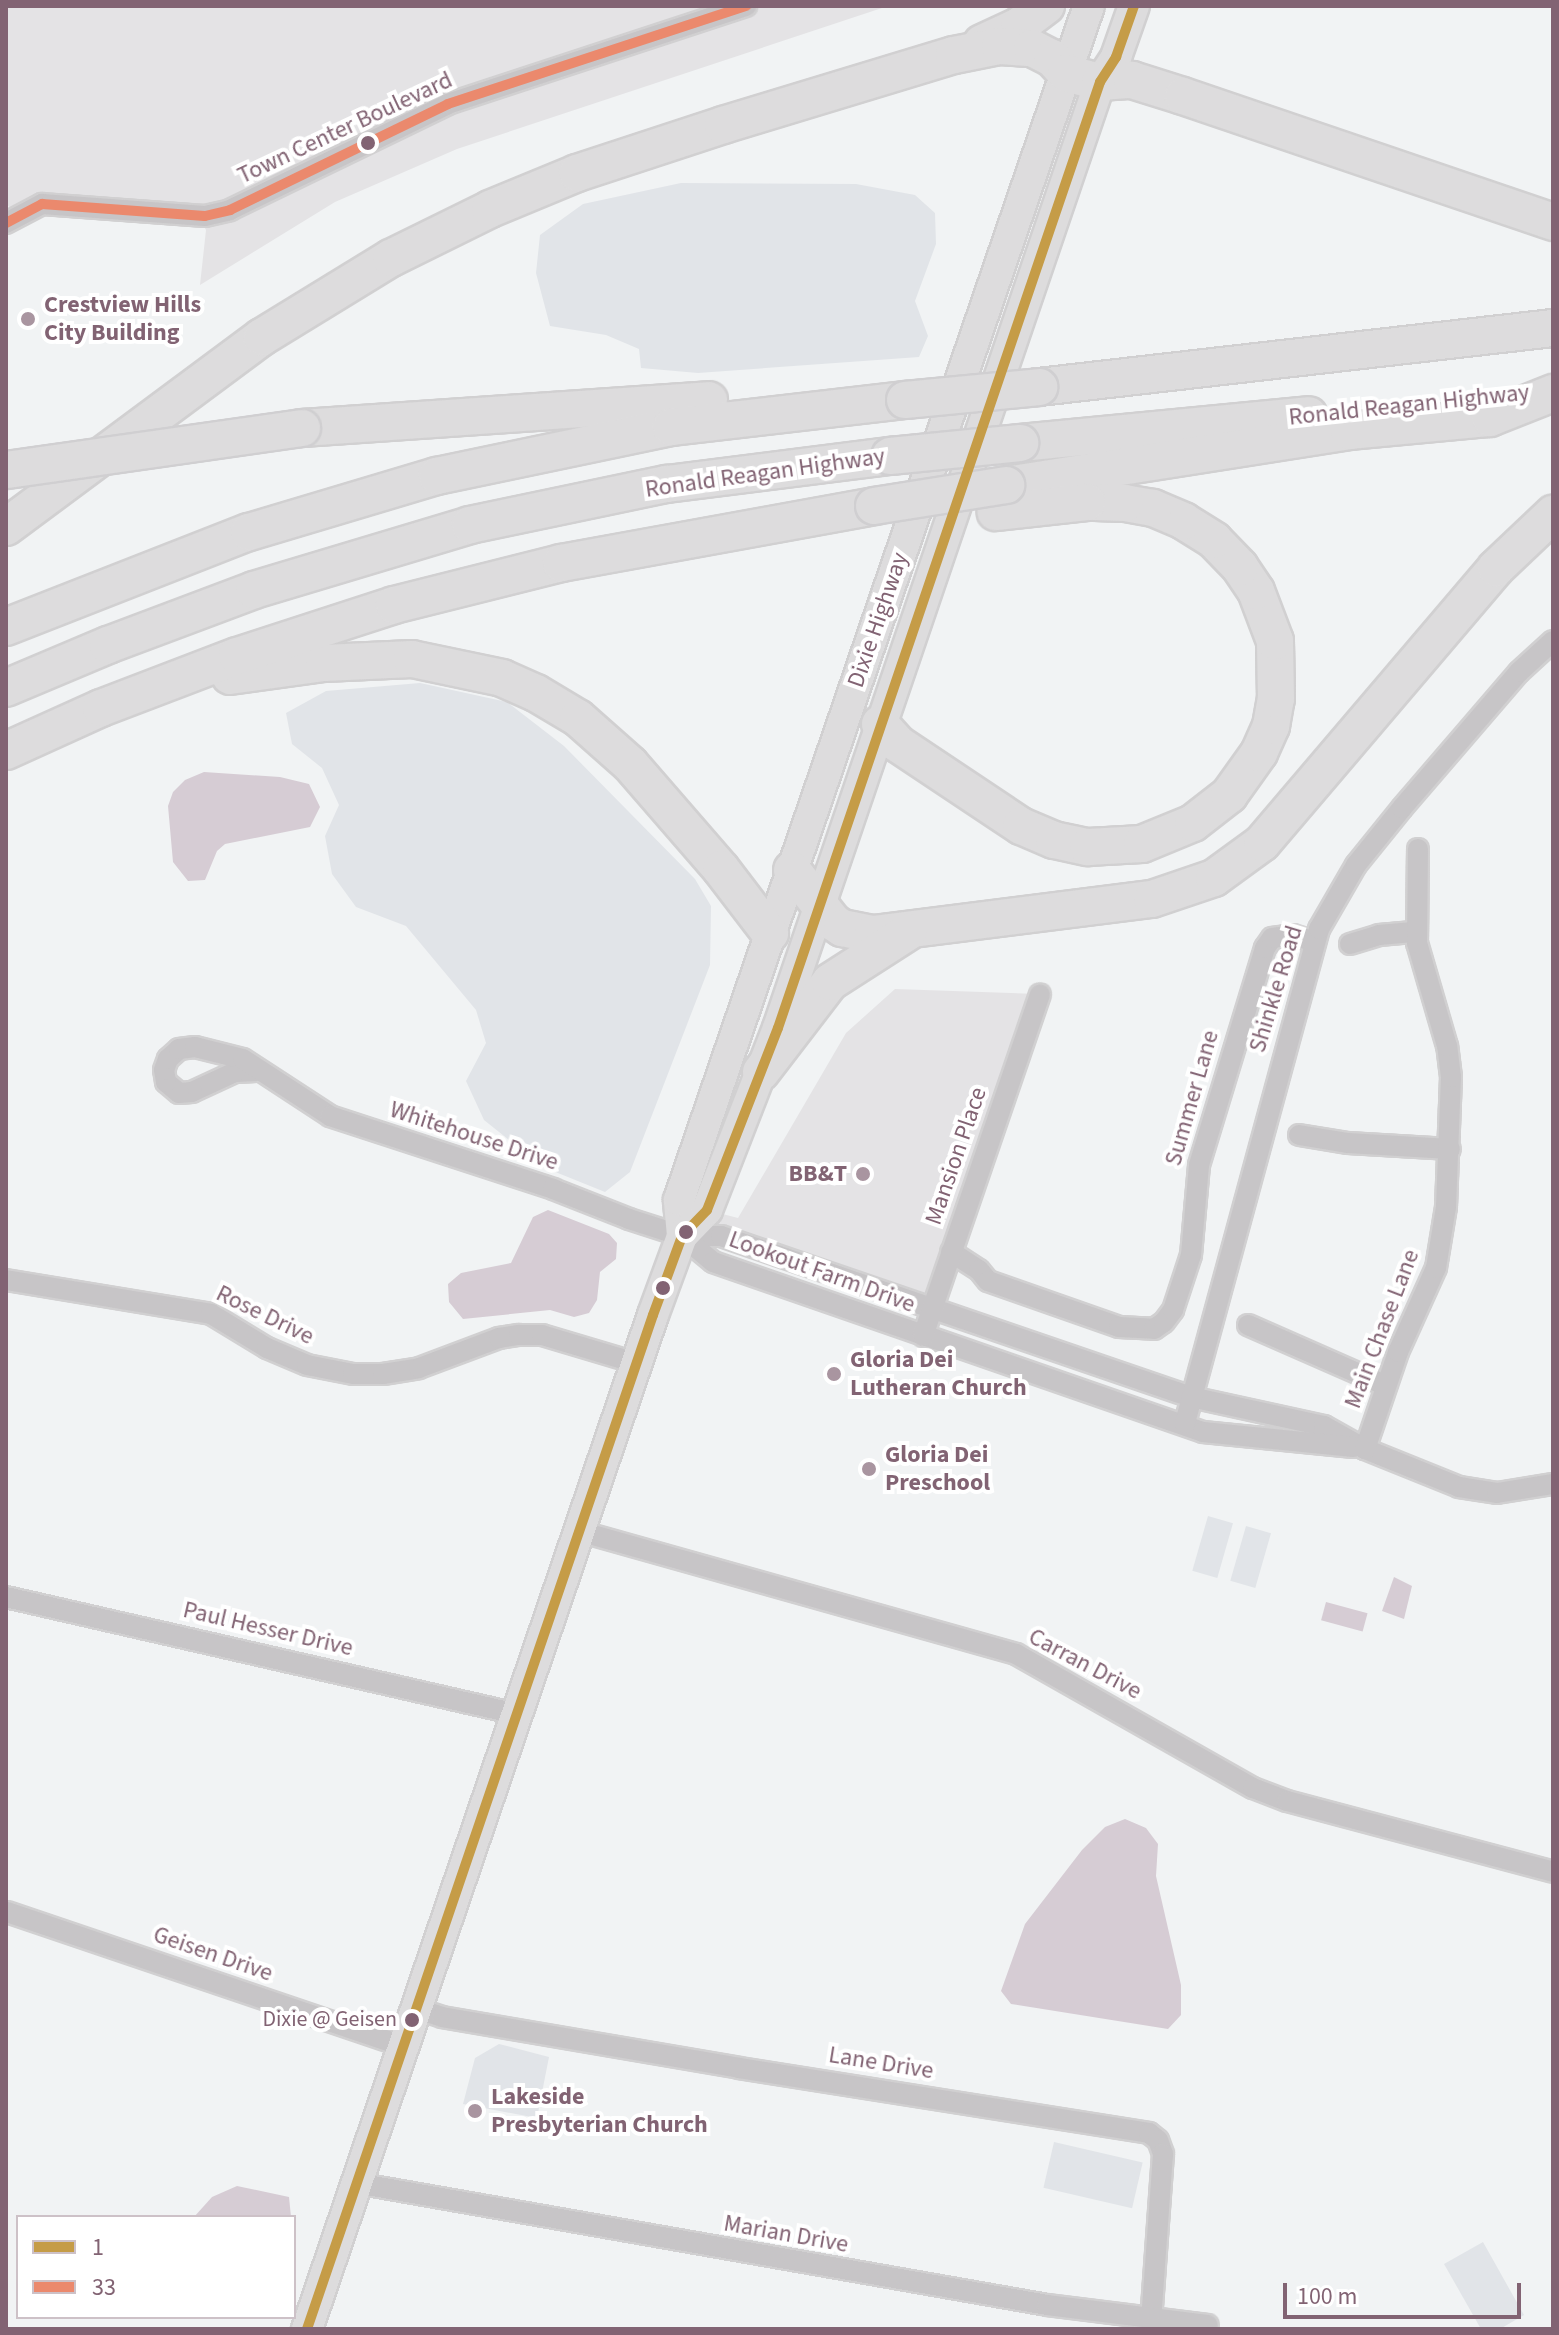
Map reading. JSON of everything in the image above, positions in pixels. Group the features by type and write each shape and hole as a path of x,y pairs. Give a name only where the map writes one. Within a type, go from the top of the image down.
{"highway":[{"path":"6,527 262,337 391,258 490,209 577,173 954,55 1019,26 1046,6"},
{"path":"954,55 1020,45 1052,58 1083,78 1132,80 1172,92 1553,222"},
{"path":"6,627 249,532 437,476 671,427 1553,328"},
{"path":"6,470 302,428 843,388 905,400"},
{"path":"6,751 237,656 394,605 561,563 757,529 1001,498 1349,431 1490,418 1553,392"},
{"name":"Ronald Reagan Highway","path":"6,688 108,645 254,590 470,525 667,484 890,456 1553,392"},
{"path":"880,724 898,744 1021,826 1054,840 1088,847 1142,844 1182,829 1229,795 1259,753 1271,726 1276,699 1275,641 1256,591 1240,567 1214,540 1184,521 1153,508 1125,503 1001,498"},
{"path":"792,870 819,909 842,928 873,934 1152,899 1214,878 1239,861 1290,813 1496,568 1553,514"},
{"path":"157,687 311,664 380,659 453,665 502,678 568,712 604,739 721,869 770,933"},
{"path":"761,1072 830,982 908,932"}],"main road":[{"name":"Dixie Highway","path":"307,2329 636,1363 682,1236 707,1210 761,1072 819,909 1083,78 1089,6"},
{"path":"1083,78 1101,59 1119,6"},
{"name":"Dixie Highway","path":"682,1236 679,1200 770,933 1083,78 1116,57 1134,6"}],"street":[{"name":"Town Center Boulevard","path":"6,223 42,204 205,216 230,210 448,104 746,6"},
{"name":"Shinkle Road","path":"1185,1423 1315,942 1334,900 1356,865 1519,672 1553,641"},
{"name":"Main Chase Lane","path":"1365,1449 1385,1385 1436,1268 1446,1207 1451,1077 1447,1046 1420,964 1416,932 1418,849"},
{"path":"1350,944 1379,935 1416,932"},
{"name":"Summer Lane","path":"951,1252 979,1270 988,1281 1119,1327 1141,1331 1154,1329 1164,1322 1173,1310 1191,1255 1199,1165 1234,1039 1265,948 1272,938 1293,935 1315,942"},
{"name":"Mansion Place","path":"923,1336 1040,994"},
{"name":"Whitehouse Drive","path":"256,1071 330,1116 545,1186 682,1236"},
{"path":"1299,1135 1348,1143 1450,1149"},
{"name":"Lookout Farm Drive","path":"682,1236 721,1236 933,1306 1191,1397 1313,1422 1365,1449 1471,1490 1513,1493 1553,1484"},
{"name":"Lookout Farm Drive","path":"682,1236 713,1262 1185,1423 1203,1432 1231,1438 1297,1439 1365,1449"},
{"name":"Rose Drive","path":"6,1280 211,1314 267,1348 307,1365 353,1374 383,1374 419,1368 499,1338 519,1335 542,1335 636,1363"},
{"path":"1248,1325 1385,1385"},
{"name":"Carran Drive","path":"579,1531 1016,1654 1253,1788 1287,1801 1553,1872"},
{"name":"Paul Hesser Drive","path":"6,1597 517,1714"},
{"name":"Geisen Drive","path":"7,1912 402,2046"},
{"name":"Lane Drive","path":"415,2008 442,2017 739,2068 1149,2133 1158,2140 1163,2154 1151,2321"},
{"name":"Marian Drive","path":"356,2183 891,2279 1151,2321 1208,2325"}],"shaded area":[{"path":"6,6 888,6 457,149 335,202 200,285 206,230 198,215 59,204 16,215 6,203"},
{"path":"681,183 856,184 915,195 935,213 936,244 915,301 928,336 919,357 698,373 641,368 639,349 606,335 550,326 536,273 540,235 583,204"},
{"path":"420,683 507,702 564,746 695,879 711,906 710,965 630,1172 605,1192 543,1167 484,1120 466,1081 486,1043 476,1010 406,926 356,907 332,874 325,836 339,805 322,768 292,744 286,713 326,691"},
{"path":"204,772 280,777 309,784 320,807 310,827 225,844 217,851 205,880 188,881 173,862 168,806 173,792 185,780"},
{"path":"895,989 1040,994 933,1306 722,1236 682,1236 707,1210 738,1218 846,1033"},
{"path":"548,1210 609,1234 617,1243 616,1259 600,1272 597,1300 589,1313 574,1317 550,1310 463,1319 449,1302 448,1284 461,1273 511,1263 533,1217"},
{"path":"1208,1516 1233,1523 1217,1578 1192,1571"},
{"path":"1246,1526 1271,1533 1255,1588 1230,1581"},
{"path":"1394,1577 1412,1586 1404,1619 1382,1611"},
{"path":"1326,1602 1368,1613 1363,1631 1321,1620"},
{"path":"1125,1819 1146,1828 1158,1844 1156,1876 1181,1985 1181,2015 1168,2029 1011,2004 1001,1991 1025,1924 1082,1850 1105,1827"},
{"path":"499,2044 549,2057 537,2118 463,2104 475,2058"},
{"path":"1054,2142 1143,2162 1132,2208 1043,2188"},
{"path":"237,2186 289,2197 291,2215 196,2215 212,2197"},
{"path":"1483,2242 1524,2315 1500,2329 1481,2329 1444,2264"}],"transit line":[{"name":"33","path":"6,223 42,204 205,216 230,210 448,104 746,6"},
{"name":"1","path":"307,2329 653,1315 682,1236 707,1210 778,1028 1100,82 1116,57 1134,6"}],"place":[{"name":"Crestview Hills City Building","path":"28,319"},
{"name":"BB&T","path":"863,1174"},
{"name":"Gloria Dei Lutheran Church","path":"834,1374"},
{"name":"Gloria Dei Preschool","path":"869,1469"},
{"name":"Dixie @ Geisen","path":"412,2020"},
{"name":"Lakeside Presbyterian Church","path":"475,2111"}]}
